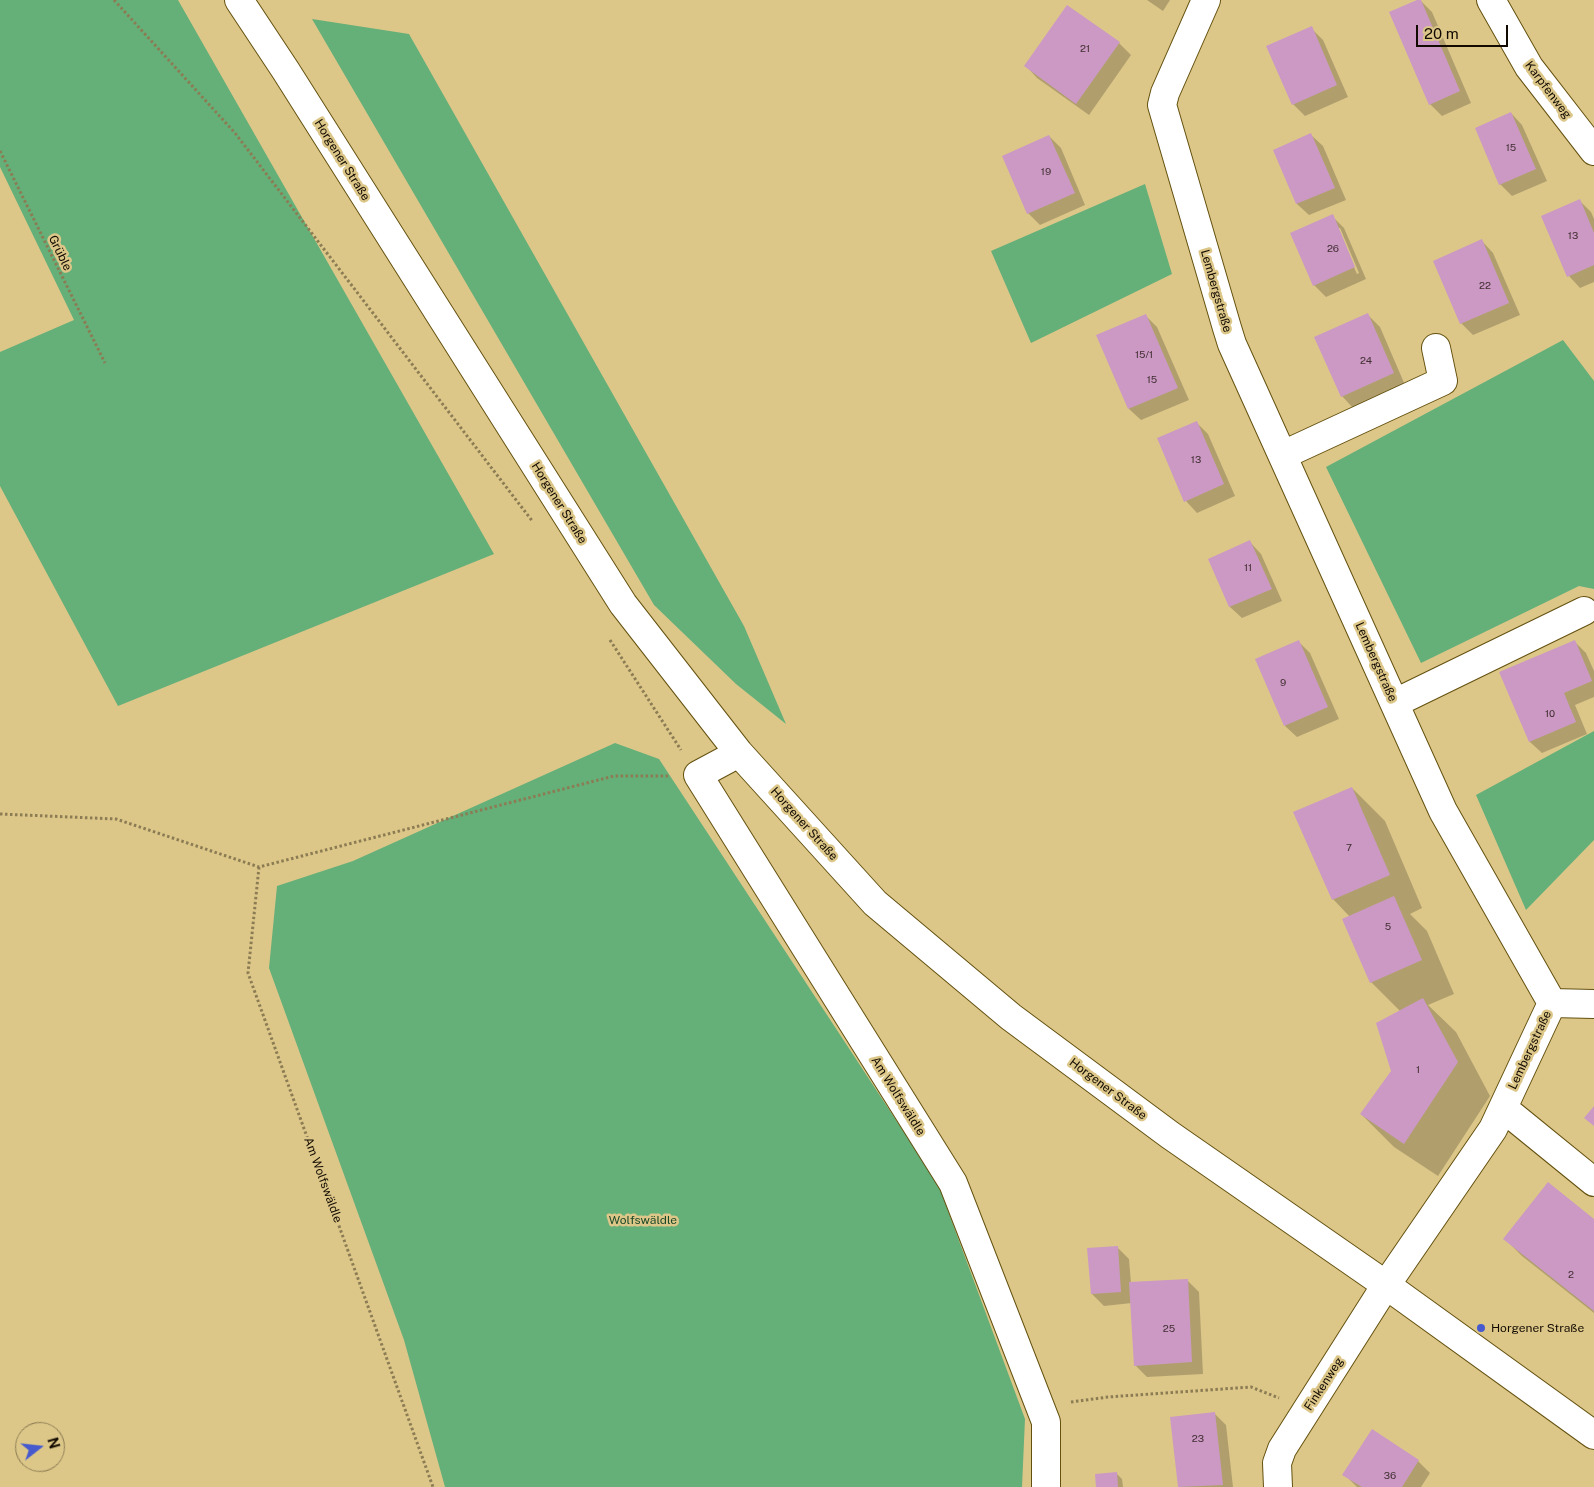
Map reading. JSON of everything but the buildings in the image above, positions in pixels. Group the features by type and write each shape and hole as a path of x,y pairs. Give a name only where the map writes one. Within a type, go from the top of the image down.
{"street":[{"name":"Horgener Straße","path":"239,0 623,604 738,753 875,903 1011,1017 1170,1135 1386,1285 1594,1435"},
{"name":"Lembergstraße","path":"1206,0 1165,93 1162,105 1227,328 1443,811 1552,1003 1493,1129 1386,1285"},
{"name":"Karpfenweg","path":"1491,0 1530,67 1594,151"},
{"path":"1283,455 1443,381 1436,348"},
{"path":"1394,703 1584,611"},
{"path":"698,776 738,753"},
{"name":"Am Wolfswäldle","path":"698,776 953,1183 1046,1422 1046,1487"},
{"path":"1552,1003 1594,1004"},
{"path":"1503,1108 1594,1182"},
{"name":"Finkenweg","path":"1278,1487 1277,1463 1282,1449 1386,1285"}],"path":[{"path":"114,0 235,133 534,522"},
{"name":"Grüble","path":"0,151 104,363"},
{"path":"608,636 698,776"},
{"path":"0,814 116,819 259,867 614,776 698,776"},
{"name":"Am Wolfswäldle","path":"259,867 248,974 433,1487"},
{"path":"1040,1407 1108,1397 1252,1387 1307,1409"}],"green space":[{"path":"0,0 178,0 494,554 118,706 0,486 0,352 74,320 0,167"},
{"path":"312,19 409,34 744,626 786,724 736,684 654,605"},
{"path":"1145,184 1172,274 1031,343 991,251"},
{"path":"1563,340 1594,381 1594,589 1579,586 1421,663 1326,467"},
{"path":"1594,731 1594,840 1526,910 1476,795"},
{"name":"Wolfswäldle","path":"615,743 659,759 938,1184 1025,1419 1022,1487 445,1487 404,1340 269,968 277,886 353,861"}],"place":[{"name":"Horgener Straße","path":"1481,1328"}]}
